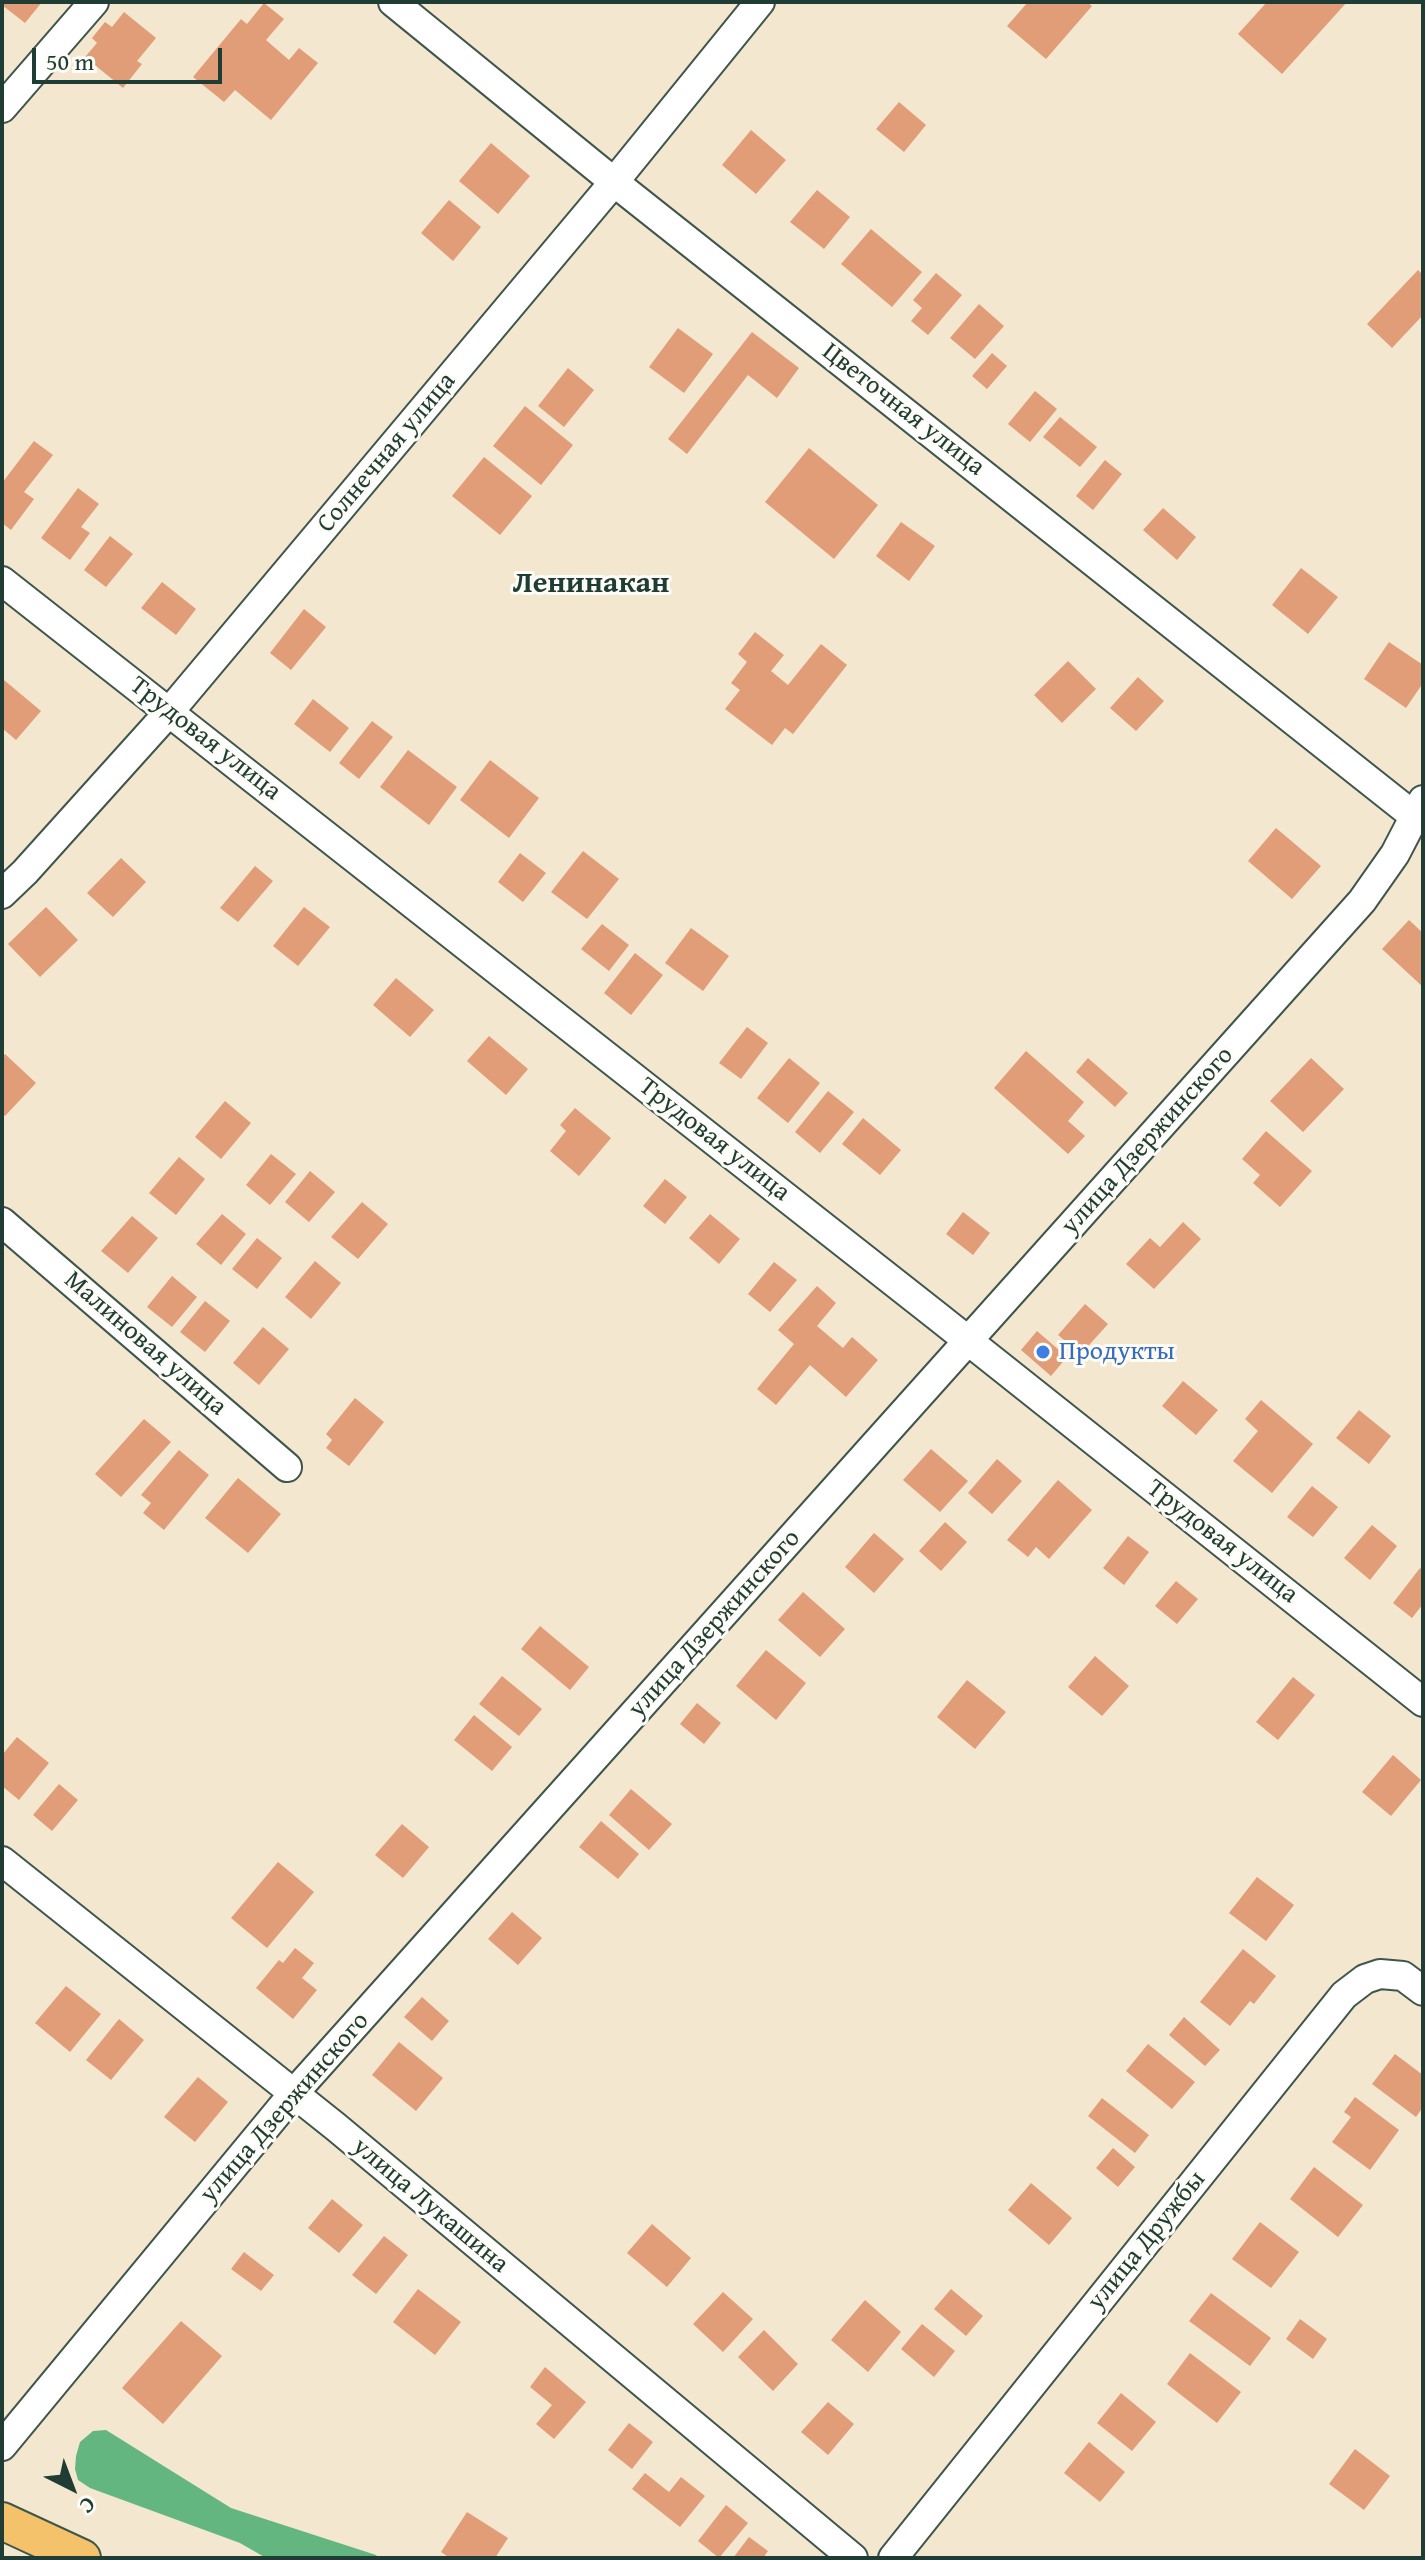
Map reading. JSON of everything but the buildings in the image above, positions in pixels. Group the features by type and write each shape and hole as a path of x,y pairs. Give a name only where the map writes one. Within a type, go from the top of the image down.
{"main road":[{"path":"2,2521 82,2558"}],"street":[{"path":"2,108 94,2"},
{"name":"Цветочная улица","path":"393,2 614,182 1419,808"},
{"name":"Солнечная улица","path":"2,894 170,711 614,182 760,2"},
{"name":"Трудовая улица","path":"2,581 1423,1702"},
{"name":"улица Дзержинского","path":"2,2446 293,2094 1362,901 1395,854 1419,808"},
{"name":"Малиновая улица","path":"2,1222 287,1467"},
{"name":"улица Лукашина","path":"2,1861 293,2094 853,2558"},
{"name":"улица Дружбы","path":"893,2558 1344,1995 1365,1979 1380,1974 1403,1976 1423,1991"}],"green space":[{"path":"106,2430 231,2508 379,2558 266,2558 240,2543 90,2488 78,2480 76,2456 80,2442 93,2431"}],"place":[{"name":"Продукты","path":"1043,1352"}],"district":[{"name":"Ленинакан","path":"591,584"}]}
